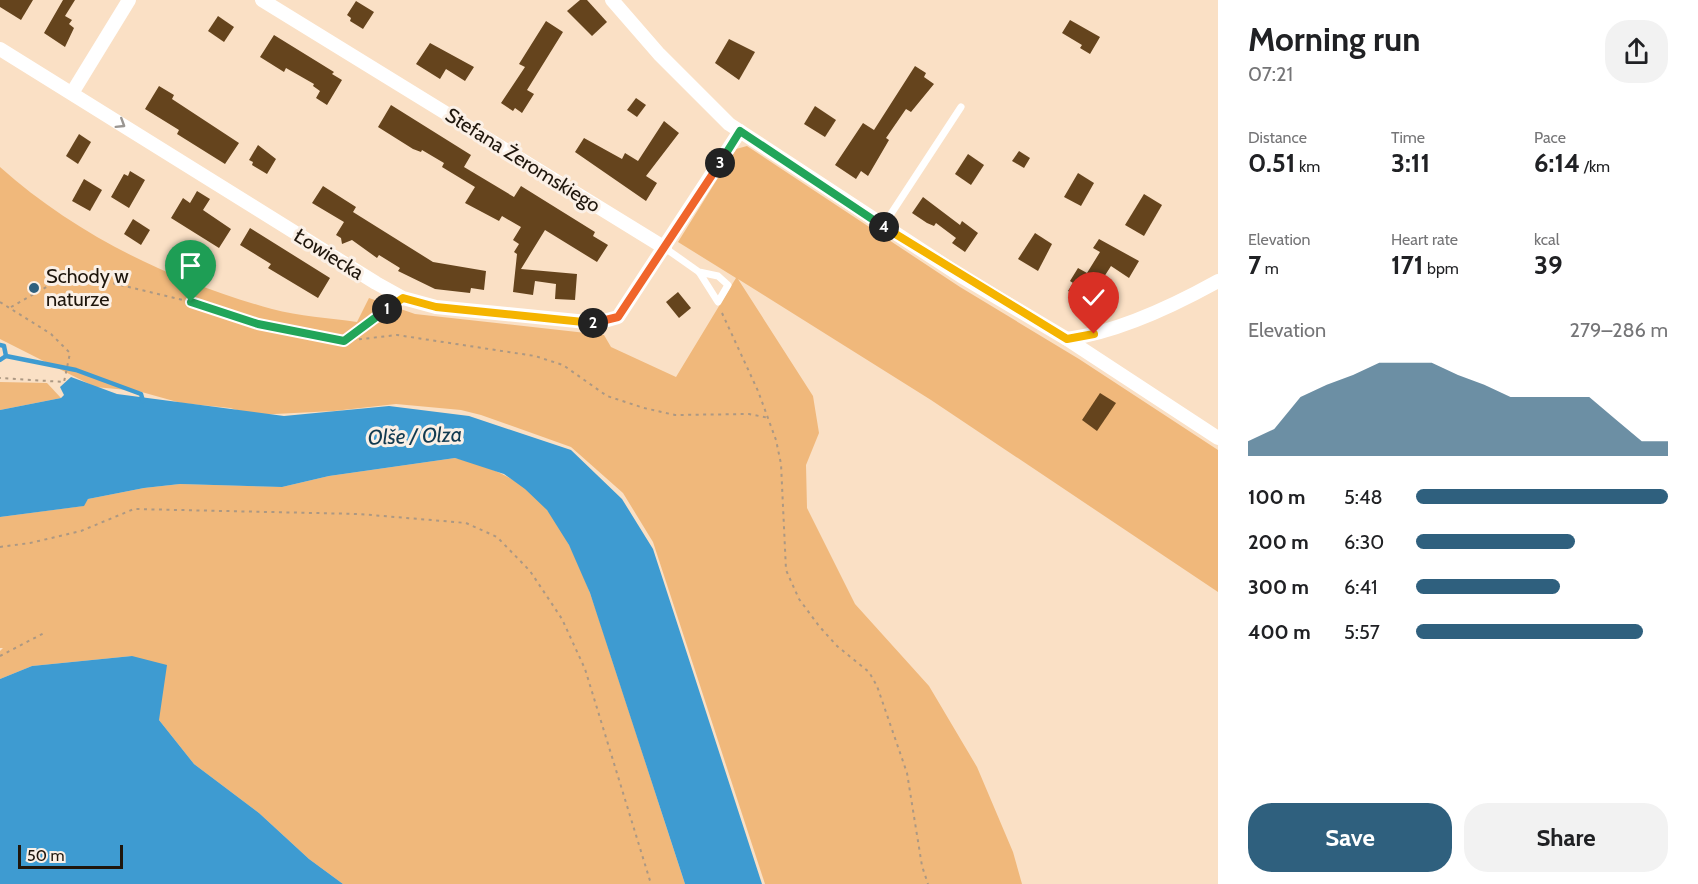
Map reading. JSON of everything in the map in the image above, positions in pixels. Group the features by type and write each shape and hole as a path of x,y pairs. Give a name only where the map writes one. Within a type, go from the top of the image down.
{"street":[{"path":"72,93 129,0"},
{"name":"Stefana Żeromskiego","path":"262,0 665,248"},
{"path":"612,0 658,54 729,124 883,226 1067,339 1218,438"},
{"name":"Łowiecka","path":"0,49 403,298 436,307 597,323 618,317 665,248"},
{"path":"665,248 740,131"},
{"path":"1067,339 1094,334 1140,318 1218,281"}],"lane":[{"path":"883,226 961,107"},
{"path":"665,248 699,272 718,302 729,285 718,276 699,272"}],"path":[{"path":"10,307 71,273 191,302 258,324 344,341 397,335 535,356 563,366 608,396 675,415 748,414 769,418"},
{"path":"344,341 403,298"},
{"path":"718,302 769,418 781,464 786,570 800,599 819,626 837,646 869,672 877,686 907,773 922,866 928,884"},
{"path":"0,303 10,307 68,348 70,360 64,382 0,378"},
{"path":"0,547 30,543 81,531 134,509 359,514 466,523 497,537 530,571 562,619 585,669 651,884"},
{"path":"0,656 46,632"}],"shaded area":[{"path":"747,146 960,287 1079,359 1218,450 1218,592 931,400 738,279 813,396 819,433 806,465 807,508 855,604 929,686 977,767 1013,852 1022,884 765,884 653,542 623,493 571,447 461,410 396,404 334,411 255,415 230,408 181,403 138,391 95,387 0,339 0,167 29,192 93,235 162,270 235,298 282,311 357,322 369,298 415,314 604,335 611,347 676,377 736,278 678,242 736,149"},
{"path":"0,382 47,383 61,398 0,410"},
{"path":"455,458 494,470 529,491 548,511 571,549 596,611 685,884 343,884 309,859 259,813 194,764 159,720 132,656 32,666 0,679 0,651 3,648 0,648 0,517 83,506 88,499 144,488 180,484 282,487 329,476"}],"water":[{"name":"Olše / Olza","path":"71,377 117,394 284,416 389,406 469,416 571,450 622,499 653,549 762,884 685,884 590,593 569,545 547,510 525,489 504,474 455,458 329,476 282,487 180,484 144,488 88,499 84,506 0,517 0,410 61,398 64,395 60,387"},
{"path":"132,656 167,665 159,720 194,764 259,813 309,859 343,884 0,884 0,679 32,666"}],"building":[{"path":"0,0 33,0 21,20 0,7"},
{"path":"63,0 75,0 65,16 72,20 69,24 74,28 65,47 44,33"},
{"path":"580,0 587,0 607,22 592,36 567,11"},
{"path":"356,1 374,12 363,29 350,21 351,18 347,15"},
{"path":"218,16 234,27 224,42 208,31"},
{"path":"1070,20 1100,37 1090,54 1080,48 1082,45 1062,33"},
{"path":"546,21 563,32 527,90 534,94 522,113 515,108 513,111 501,103 525,67 519,64"},
{"path":"274,35 334,72 332,74 342,80 327,105 316,98 320,91 313,86 314,84 286,68 284,72 260,57"},
{"path":"729,39 755,52 739,80 715,63"},
{"path":"430,43 474,67 465,81 446,69 440,79 416,64"},
{"path":"915,66 926,73 924,77 934,84 911,112 906,109 886,138 889,140 868,176 861,171 856,179 835,165 863,123 874,130"},
{"path":"159,86 174,95 172,99 239,143 225,164 177,134 179,130 145,109"},
{"path":"636,98 646,105 637,117 627,110"},
{"path":"391,105 471,155 464,167 514,197 521,186 595,232 593,236 608,245 597,262 545,230 521,269 577,274 575,300 555,299 556,284 535,281 533,295 513,292 517,254 514,252 519,244 513,240 521,227 502,216 499,221 465,203 475,187 442,167 444,163 422,150 421,152 413,149 378,127"},
{"path":"815,106 836,120 825,137 804,124"},
{"path":"664,121 679,133 646,176 657,183 646,201 575,152 584,138 622,159 625,153 638,161"},
{"path":"79,134 91,142 78,164 66,156"},
{"path":"258,145 276,159 267,174 252,165 253,162 249,160"},
{"path":"1019,151 1030,158 1024,168 1012,161"},
{"path":"968,154 984,165 971,185 955,174"},
{"path":"130,171 145,180 129,208 111,197 124,174 128,176"},
{"path":"1078,173 1094,183 1081,206 1064,197"},
{"path":"84,179 102,190 90,211 72,201"},
{"path":"323,186 356,207 353,212 433,262 486,271 484,290 471,288 470,293 435,289 398,271 400,268 379,255 377,258 352,240 342,244 341,238 336,235 344,222 312,203"},
{"path":"197,191 210,199 203,210 231,229 219,248 171,218 183,198 190,203"},
{"path":"1144,194 1162,205 1144,236 1125,225"},
{"path":"923,197 960,225 962,221 978,233 965,252 952,243 956,238 936,223 934,226 912,213"},
{"path":"133,219 150,230 141,245 124,234"},
{"path":"250,228 330,278 318,298 268,268 271,264 240,245"},
{"path":"1035,233 1052,244 1038,271 1018,259"},
{"path":"1099,239 1139,261 1129,278 1111,266 1088,302 1068,291 1073,283 1070,281 1078,268 1087,273 1100,252 1093,248"},
{"path":"678,292 691,308 679,318 666,302"},
{"path":"1100,393 1116,403 1097,431 1082,420"}],"waterway":[{"path":"0,345 4,346 6,356"},
{"path":"0,360 6,356 76,370 141,394 143,401"}],"place":[{"name":"Schody w naturze","path":"34,288"}],"route":[{"path":"191,302 258,324 344,341 403,298 436,307 597,323 618,317 740,131 961,276 1067,339 1094,334"}]}
